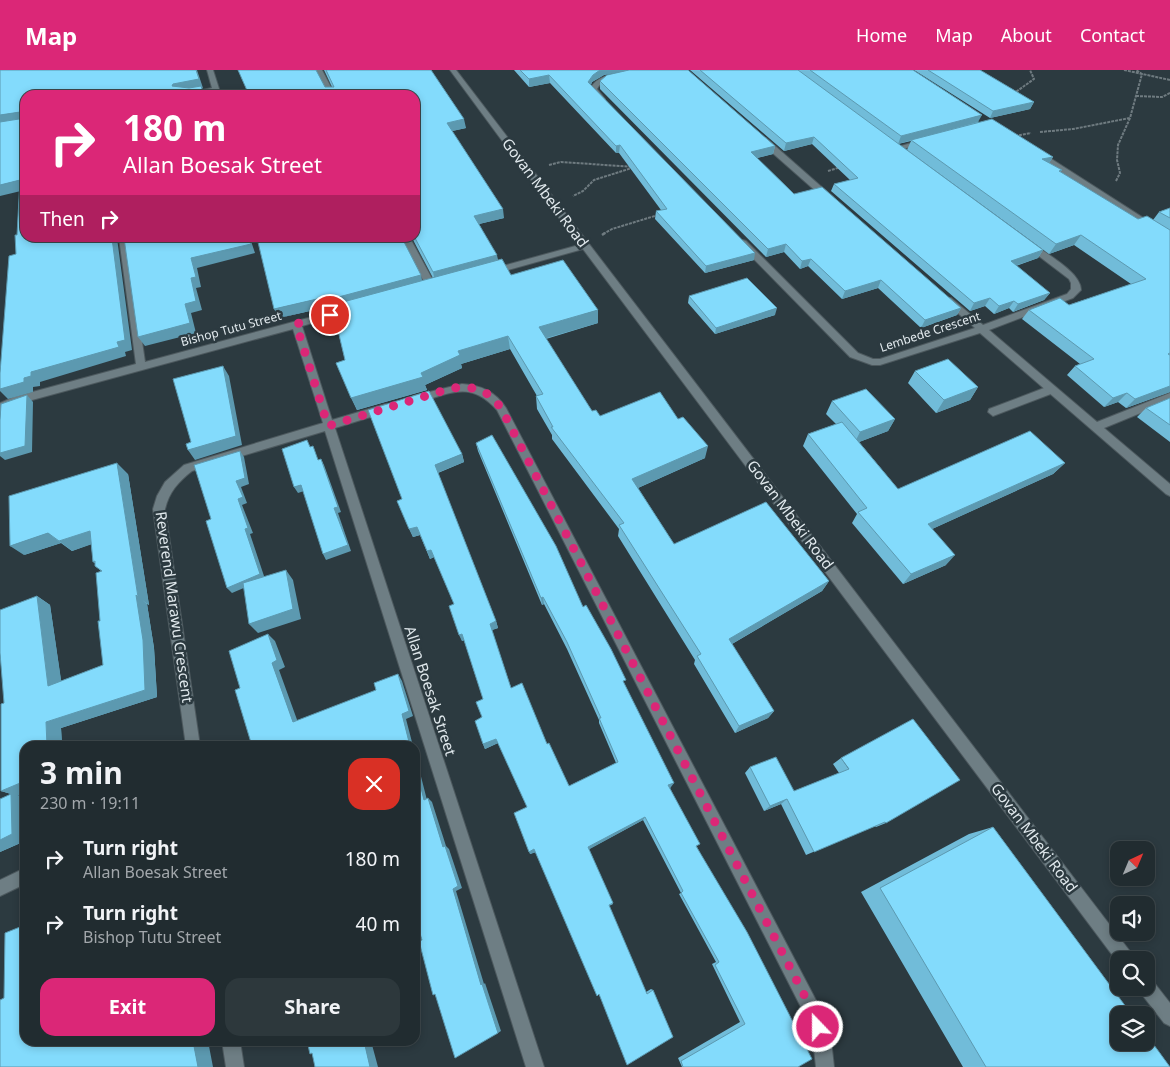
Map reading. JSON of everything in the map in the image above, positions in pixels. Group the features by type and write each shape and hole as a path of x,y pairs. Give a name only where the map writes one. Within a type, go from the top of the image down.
{"street":[{"path":"210,70 216,90"},
{"path":"320,70 330,90"},
{"name":"Govan Mbeki Road","path":"454,70 554,205 1119,951"},
{"path":"607,105 594,92 593,86 596,83 604,79 647,70"},
{"path":"755,133 834,202"},
{"path":"1009,137 1170,239"},
{"path":"906,154 894,145 934,138"},
{"name":"Lembede Crescent","path":"734,233 854,355 880,362 982,329 1070,296 1076,290 1076,282 1072,277 1017,236"},
{"path":"124,242 141,367"},
{"path":"408,242 432,288"},
{"path":"480,275 585,246"},
{"path":"938,291 1170,491"},
{"name":"Bishop Tutu Street","path":"0,407 18,400 360,307"},
{"name":"Allan Boesak Street","path":"296,324 535,1067"},
{"name":"Reverend Marawu Crescent","path":"191,741 159,509 162,495 170,482 188,468 452,388 472,388 492,396 501,408 814,1014 822,1040 825,1067"},
{"path":"993,412 1052,389"},
{"path":"1097,427 1170,397"},
{"path":"0,888 20,878"},
{"path":"1154,996 1170,1018"},
{"path":"233,1046 235,1067"}],"path":[{"path":"1011,96 1034,79 1030,70"},
{"path":"1124,70 1170,80"},
{"path":"1136,70 1142,74"},
{"path":"1107,198 1120,173 1117,160 1118,145 1130,118 1142,74"},
{"path":"1136,96 1162,97 1170,93"},
{"path":"1009,137 1026,133 1073,129 1130,118"},
{"path":"527,169 561,162 635,167 594,180 583,191 554,205"},
{"path":"585,246 612,229 659,215"}],"building":[{"path":"0,70 196,70 199,79 173,84 172,86 189,88 201,86 202,90 20,90 20,112 0,115"},
{"path":"238,70 316,70 325,87 334,87 326,70 431,70 464,119 447,123 503,209 474,216 497,255 433,272 417,242 420,242 420,90 247,90"},
{"path":"520,70 600,70 588,82 755,253 706,266 656,211 667,209 620,145 616,146 549,75 529,79"},
{"path":"629,70 688,70 775,146 751,152 794,194 822,187 961,308 925,320 881,280 845,291 811,259 802,261 786,244 768,249 600,81 607,75"},
{"path":"700,70 798,70 1043,250 1011,261 1050,293 1018,304 1014,301 999,306 990,298 974,303 834,184 858,178 814,137 786,143"},
{"path":"810,70 913,70 982,115 901,136"},
{"path":"928,70 980,70 1034,102 993,111"},
{"path":"20,112 20,180 0,185 0,122 19,119"},
{"path":"992,119 1053,157 1042,159 1062,170 1059,171 1138,219 1147,216 1170,230 1170,353 1168,354 1170,355 1170,386 1135,399 1127,393 1113,398 1075,366 1094,359 1029,310 1060,298 1069,305 1146,279 1081,235 1056,244 911,140"},
{"path":"20,180 20,242 113,242 125,340 117,342 119,347 31,372 31,376 24,378 24,382 0,389 9,256 16,254 15,235 17,235"},
{"path":"1170,208 1170,218 1159,212"},
{"path":"125,242 250,242 251,244 191,258 196,277 191,278 196,301 185,304 190,323 138,337"},
{"path":"258,242 404,242 421,275 331,299 330,296 274,309"},
{"path":"502,259 511,275 563,260 598,310 539,327 592,411 596,410 600,416 660,392 678,419 683,417 708,446 632,479 674,544 766,502 829,581 729,639 774,711 739,726 697,656 701,654 619,525 624,523 551,427 553,427 536,396 543,394 508,336 458,351 460,355 421,373 423,377 351,398 336,363 345,360 332,305"},
{"path":"747,278 777,308 716,328 689,296"},
{"path":"948,359 978,387 944,400 915,371"},
{"path":"223,366 236,436 188,450 186,444 191,442 173,379"},
{"path":"866,389 895,419 860,432 832,401"},
{"path":"429,391 462,454 435,465 496,621 490,624 511,688 522,683 547,744 549,743 569,786 618,762 599,718 601,718 567,642 543,597 541,598 476,443 492,435 556,546 583,607 586,605 611,649 626,680 623,681 674,783 668,785 700,844 696,846 747,932 812,1059 798,1067 683,1067 681,1061 745,1024 715,965 719,962 681,893 683,891 645,817 588,847 613,903 609,905 647,994 653,990 673,1037 627,1065 599,994 597,996 534,849 529,852 514,813 527,807 496,739 483,744 475,721 482,717 476,702 483,699 462,634 459,635 449,606 454,604 431,550 427,551 417,527 409,529 397,501 402,499 368,410"},
{"path":"27,395 25,446 0,453 1,404"},
{"path":"1170,398 1170,425 1146,408"},
{"path":"842,422 898,489 1030,431 1065,463 928,524 955,555 911,574 858,512 867,508 808,434"},
{"path":"307,440 310,447 313,446 318,460 321,459 338,507 334,508 348,545 323,554 301,485 294,487 282,449"},
{"path":"240,451 245,478 236,481 243,497 238,499 248,528 245,529 260,574 227,588 206,521 211,519 194,465"},
{"path":"117,463 138,597 136,595 143,640 145,690 46,722 47,741 20,741 20,783 1,791 1,704 4,703 0,653 0,610 37,596 48,686 103,665 98,621 100,621 96,573 102,571 95,566 95,561 93,562 90,531 59,541 48,533 10,546 9,496"},
{"path":"286,570 293,609 249,624 243,583"},
{"path":"268,634 277,660 272,663 293,722 376,690 374,683 398,674 409,711 402,714 409,741 250,741 235,690 240,688 229,651"},
{"path":"913,719 960,780 886,823 814,852 787,799 770,806 750,767 776,757 794,791 849,769 841,758"},
{"path":"420,784 424,800 428,798 443,847 445,846 458,886 453,889 481,985 498,1033 455,1058 435,994 433,995 420,945 420,941 422,940 420,933"},
{"path":"11,794 12,834 0,840 0,799"},
{"path":"993,827 1110,985 1110,996 1118,996 1125,1006 1110,1006 1110,1051 1155,1051 1155,1046 1170,1067 986,1067 880,888"},
{"path":"20,927 20,1046 194,1046 198,1067 0,1067 0,1000 4,998 5,933"},
{"path":"308,1046 365,1046 370,1067 315,1067 312,1053 310,1054"}],"route":[{"path":"330,315 296,324 328,426 452,388 462,387 481,390 492,396 501,408 814,1014 818,1027"}]}
